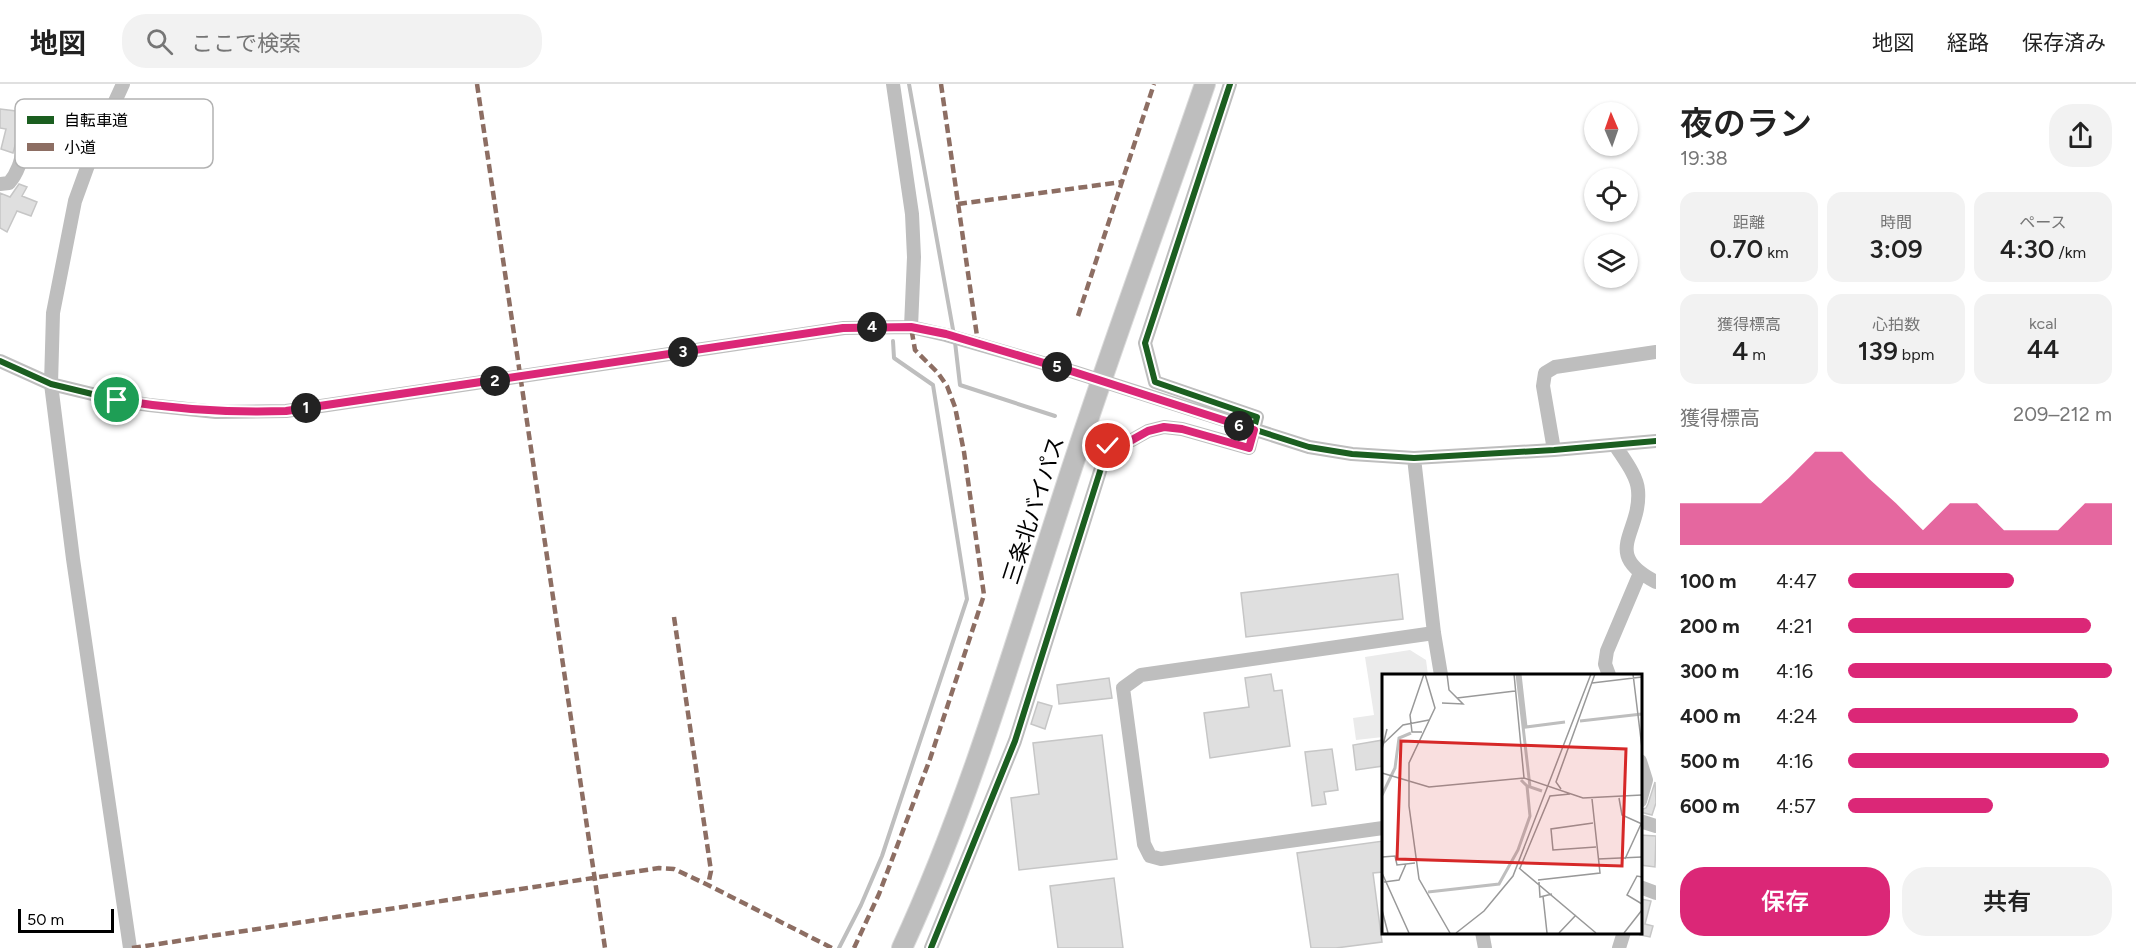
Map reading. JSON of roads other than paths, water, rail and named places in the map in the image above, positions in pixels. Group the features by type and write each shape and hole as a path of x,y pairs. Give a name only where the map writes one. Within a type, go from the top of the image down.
{"highway":[{"name":"三条北バイパス","path":"902,948 920,908 977,760 1100,380 1157,225 1205,84"}],"street":[{"path":"116,99 123,84"},
{"path":"893,84 912,214 914,257 911,327"},
{"path":"931,948 1015,741 1108,446 1132,440 1148,431 1164,427 1182,429 1249,448 1257,417 1155,382 1144,343 1230,84"},
{"path":"0,184 9,183 18,168"},
{"path":"86,168 75,201 53,314 51,384 75,571 130,948"},
{"path":"0,361 51,384 117,400 181,410 286,411 843,328 911,327 978,343 1309,447 1352,454 1414,458 1554,450 1656,441"},
{"path":"1554,450 1543,386 1545,373 1555,367 1656,352"},
{"path":"1615,445 1638,488 1637,506 1626,547 1629,561 1640,573 1656,582"},
{"path":"1414,458 1441,674"},
{"path":"1609,674 1605,664 1607,651 1640,573"},
{"path":"1382,828 1161,859 1150,856 1144,844 1123,688 1141,675 1434,633"},
{"path":"1641,764 1646,780 1641,798"},
{"path":"1641,821 1656,826"},
{"path":"1641,887 1656,893"},
{"path":"1482,933 1485,948"},
{"path":"1619,948 1624,933"}],"waterway":[{"path":"909,84 954,335"},
{"path":"839,948 882,856 967,599 933,385 894,358 893,341"},
{"path":"955,342 960,385 1055,416"}]}
